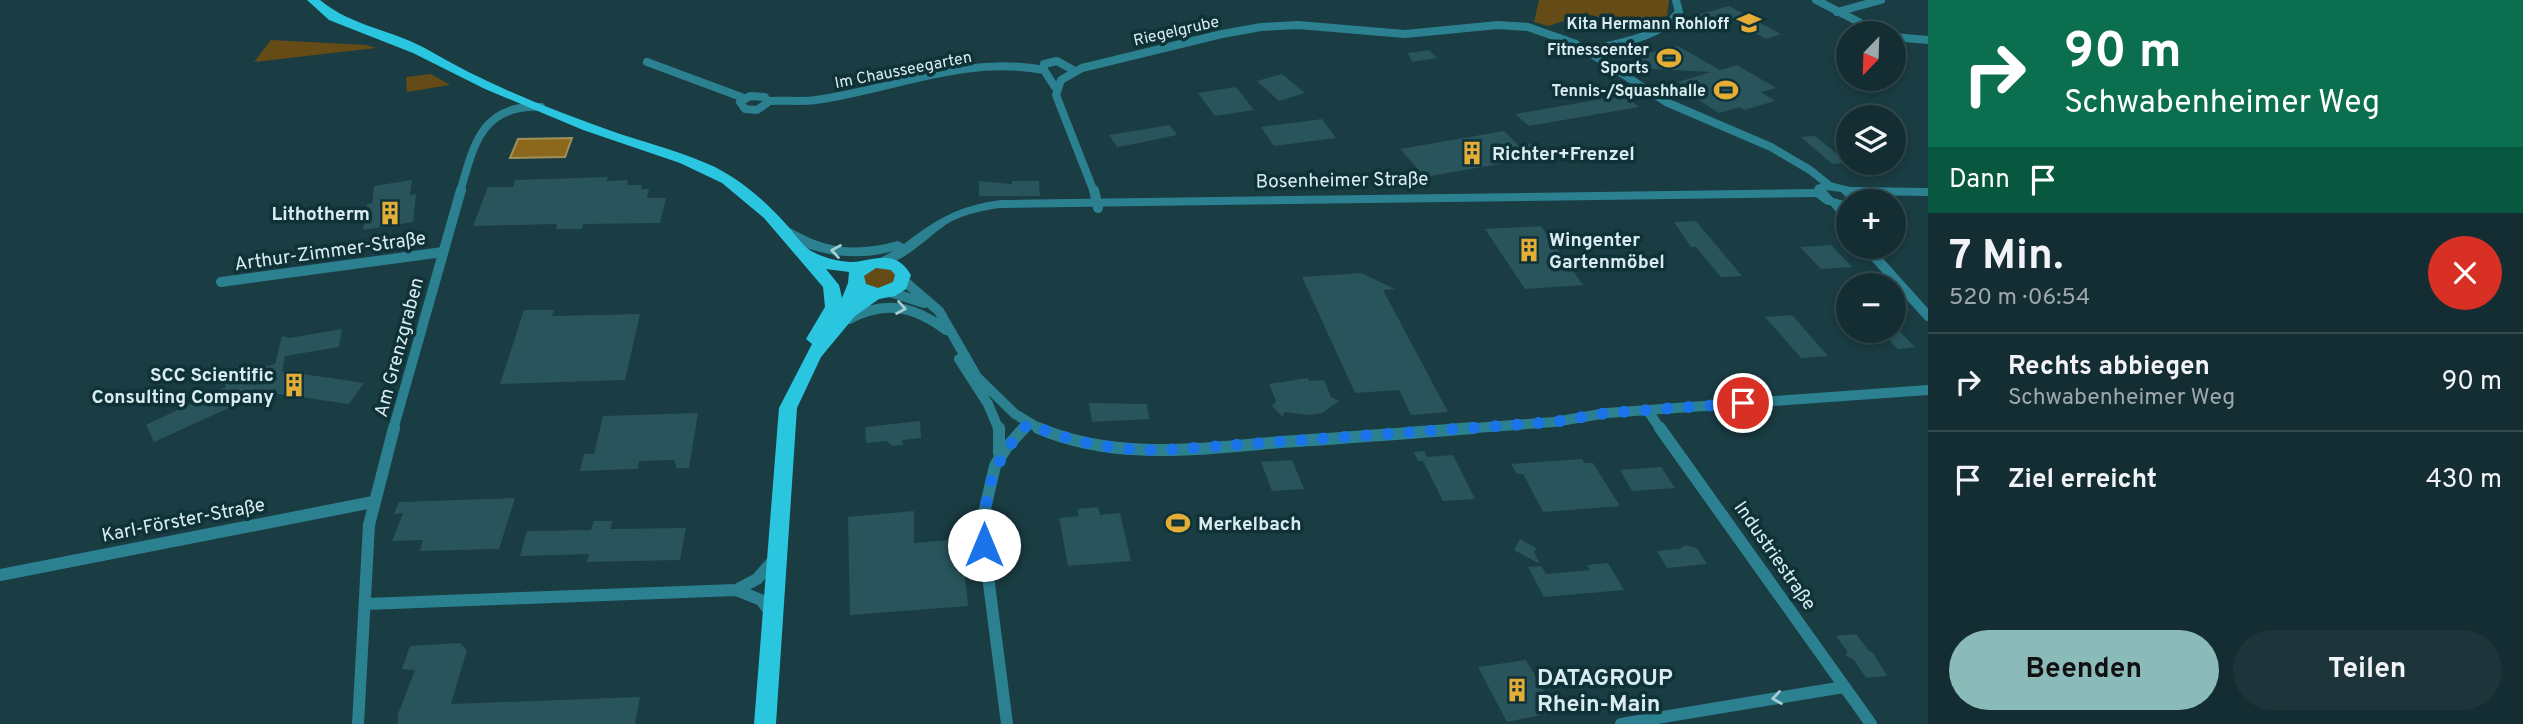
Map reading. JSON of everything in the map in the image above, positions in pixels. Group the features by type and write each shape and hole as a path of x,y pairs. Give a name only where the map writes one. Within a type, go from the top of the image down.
{"main road":[{"path":"313,0 333,17 620,131 726,179 758,204 831,285 835,300 831,314 788,408 765,724"},
{"path":"418,52 465,76 614,136 651,146"},
{"path":"806,258 857,277 863,291 892,284"},
{"path":"818,342 852,297 857,277 881,261 889,262 892,284"},
{"path":"818,342 849,312 892,284"}],"street":[{"path":"1586,51 1652,32 1672,22 1679,12 1676,0"},
{"path":"1816,0 1855,21"},
{"path":"1837,12 1881,0"},
{"name":"Riegelgrube","path":"1055,88 1074,71 1226,34 1279,25 1394,34 1498,24 1519,25 1555,34 1668,103 1747,134 1797,162 1836,194"},
{"path":"1906,38 1928,40"},
{"name":"Riegelgrube","path":"1044,70 1044,64 1052,60 1062,61 1074,71"},
{"name":"Im Chausseegarten","path":"647,62 744,98 758,95 768,101 813,100 967,69 1015,66 1044,70"},
{"path":"1044,70 1055,88 1097,206"},
{"path":"503,114 512,103 512,96 506,92"},
{"name":"Im Chausseegarten","path":"744,98 740,104 748,110 761,109 768,101"},
{"path":"503,114 521,107 545,108"},
{"name":"Am Grenzgraben","path":"358,724 369,525 373,502 477,138 485,126 503,114"},
{"name":"Bosenheimer Straße","path":"1906,194 1928,194"},
{"name":"Bosenheimer Straße","path":"892,284 910,256 937,232 961,218 996,209 1808,199 1836,196"},
{"name":"Bosenheimer Straße","path":"881,261 892,258 956,215 987,205 1097,206"},
{"path":"779,227 810,245 847,253 884,250 925,234"},
{"name":"Arthur-Zimmer-Straße","path":"221,282 443,252"},
{"path":"1876,259 1928,316"},
{"path":"892,284 924,303 951,334 951,344 968,377 996,417 1003,438 984,513 984,545 1007,724"},
{"path":"892,284 934,305 977,377 996,398 1028,424 1059,437 1103,447 1165,450 1554,422 1607,413 1928,390"},
{"path":"818,342 859,313 892,306 905,307 928,315 951,334"},
{"name":"Industriestraße","path":"1648,411 1871,724"},
{"path":"995,466 1006,448 1028,424"},
{"name":"Karl-Förster-Straße","path":"0,575 373,502"},
{"path":"366,604 470,597 736,590 751,584 766,573 776,554"},
{"path":"736,590 761,600 772,614"},
{"path":"1621,724 1844,687"}],"shaded area":[{"path":"1539,0 1669,0 1667,16 1647,28 1586,14 1548,26 1534,22"},
{"path":"271,40 366,45 376,48 254,62"},
{"path":"431,74 450,85 407,92 406,77"},
{"path":"572,138 565,157 510,158 518,139"},
{"path":"870,267 891,268 897,275 894,283 878,289 863,284 862,273"}],"building":[{"name":"Kita Hermann Rohloff","path":"1729,6 1781,34 1766,39 1733,21 1711,26 1693,16"},
{"name":"Tennis-/Squashhalle","path":"1678,46 1720,70 1737,65 1776,88 1761,92 1775,101 1744,110 1740,107 1719,113 1680,88 1685,87 1678,82 1711,72 1637,68 1636,60 1641,55"},
{"path":"1429,50 1437,58 1412,62 1408,53"},
{"path":"1282,74 1305,93 1279,101 1257,81"},
{"path":"1236,87 1254,110 1215,116 1198,93"},
{"path":"1624,95 1639,107 1529,126 1515,114"},
{"path":"1322,119 1336,138 1274,146 1261,127"},
{"path":"1170,125 1177,135 1117,147 1109,135"},
{"name":"Richter+Frenzel","path":"1504,131 1519,146 1532,144 1545,156 1425,177 1400,149"},
{"path":"1815,136 1836,153 1836,164 1832,164 1801,137"},
{"path":"608,177 606,181 628,180 627,185 642,185 641,189 649,189 647,198 666,198 660,223 583,224 582,229 556,229 557,224 473,226 488,187 513,187 515,180"},
{"name":"Lithotherm","path":"412,180 410,195 416,194 413,222 363,230 367,204 372,203 374,186"},
{"path":"979,181 1012,184 1012,181 1039,181 1040,196 979,196"},
{"path":"1696,221 1742,276 1721,277 1696,247 1691,247 1674,222"},
{"name":"Wingenter Gartenmöbel","path":"1541,226 1583,285 1525,289 1485,229"},
{"path":"1831,245 1836,250 1836,259 1844,259 1852,267 1821,269 1800,247"},
{"path":"1361,273 1395,289 1383,290 1448,412 1411,415 1399,390 1355,393 1302,277"},
{"path":"524,310 554,310 552,316 640,314 625,380 500,384"},
{"path":"1792,315 1828,356 1801,358 1765,317"},
{"name":"SCC Scientific Consulting Company","path":"342,329 339,347 285,356 282,371 364,383 349,404 272,393 255,396 154,442 146,425 226,387 220,374 239,366 243,373 275,364 282,336 289,338"},
{"path":"1906,338 1915,347 1898,349 1892,343 1906,343"},
{"path":"1308,378 1309,381 1324,380 1331,397 1339,401 1322,413 1310,415 1284,412 1283,417 1272,406 1276,401 1269,384"},
{"path":"1089,403 1147,404 1149,419 1092,422"},
{"path":"698,413 689,468 677,468 674,460 639,461 638,469 580,471 584,454 594,454 603,416"},
{"path":"920,421 921,438 902,440 903,445 892,446 887,441 866,443 865,427"},
{"path":"1424,451 1427,457 1453,455 1475,499 1443,501 1423,461 1418,461 1414,452"},
{"path":"1582,459 1584,463 1593,463 1620,506 1543,512 1523,474 1517,474 1511,464"},
{"path":"1292,460 1304,489 1272,491 1261,462"},
{"path":"1661,467 1675,488 1632,491 1620,470"},
{"path":"515,498 499,549 420,551 423,540 392,541 403,513 394,514 399,502"},
{"path":"1098,507 1100,515 1120,513 1131,561 1068,566 1059,518 1079,516 1077,509"},
{"path":"914,511 914,543 961,539 968,606 850,615 848,517"},
{"path":"594,521 613,521 610,529 686,528 680,560 587,562 589,554 520,556 527,531 591,530"},
{"path":"1520,539 1536,548 1534,552 1540,564 1514,550"},
{"path":"1685,545 1697,548 1707,564 1667,568 1657,551 1680,549"},
{"path":"1608,563 1624,590 1544,597 1528,567 1541,566 1546,574 1590,570 1587,565"},
{"path":"1856,634 1873,653 1887,676 1866,678 1854,660 1846,656 1847,651 1836,636"},
{"path":"460,643 467,650 451,704 640,697 635,724 398,724 398,714 415,670 402,669 410,646"},
{"name":"DATAGROUP Rhein-Main","path":"1526,660 1556,712 1507,722 1478,667"}],"place":[{"name":"Kita Hermann Rohloff","path":"1749,23"},
{"name":"Fitnesscenter Sports","path":"1669,58"},
{"name":"Tennis-/Squashhalle","path":"1726,90"},
{"name":"Richter+Frenzel","path":"1472,153"},
{"name":"Lithotherm","path":"390,213"},
{"name":"Wingenter Gartenmöbel","path":"1529,250"},
{"name":"SCC Scientific Consulting Company","path":"294,385"},
{"name":"Merkelbach","path":"1178,523"},
{"name":"DATAGROUP Rhein-Main","path":"1517,690"}],"route":[{"path":"984,545 984,513 995,466 1006,448 1028,424 1081,443 1127,450 1165,450 1554,422 1607,413 1743,403"}]}
